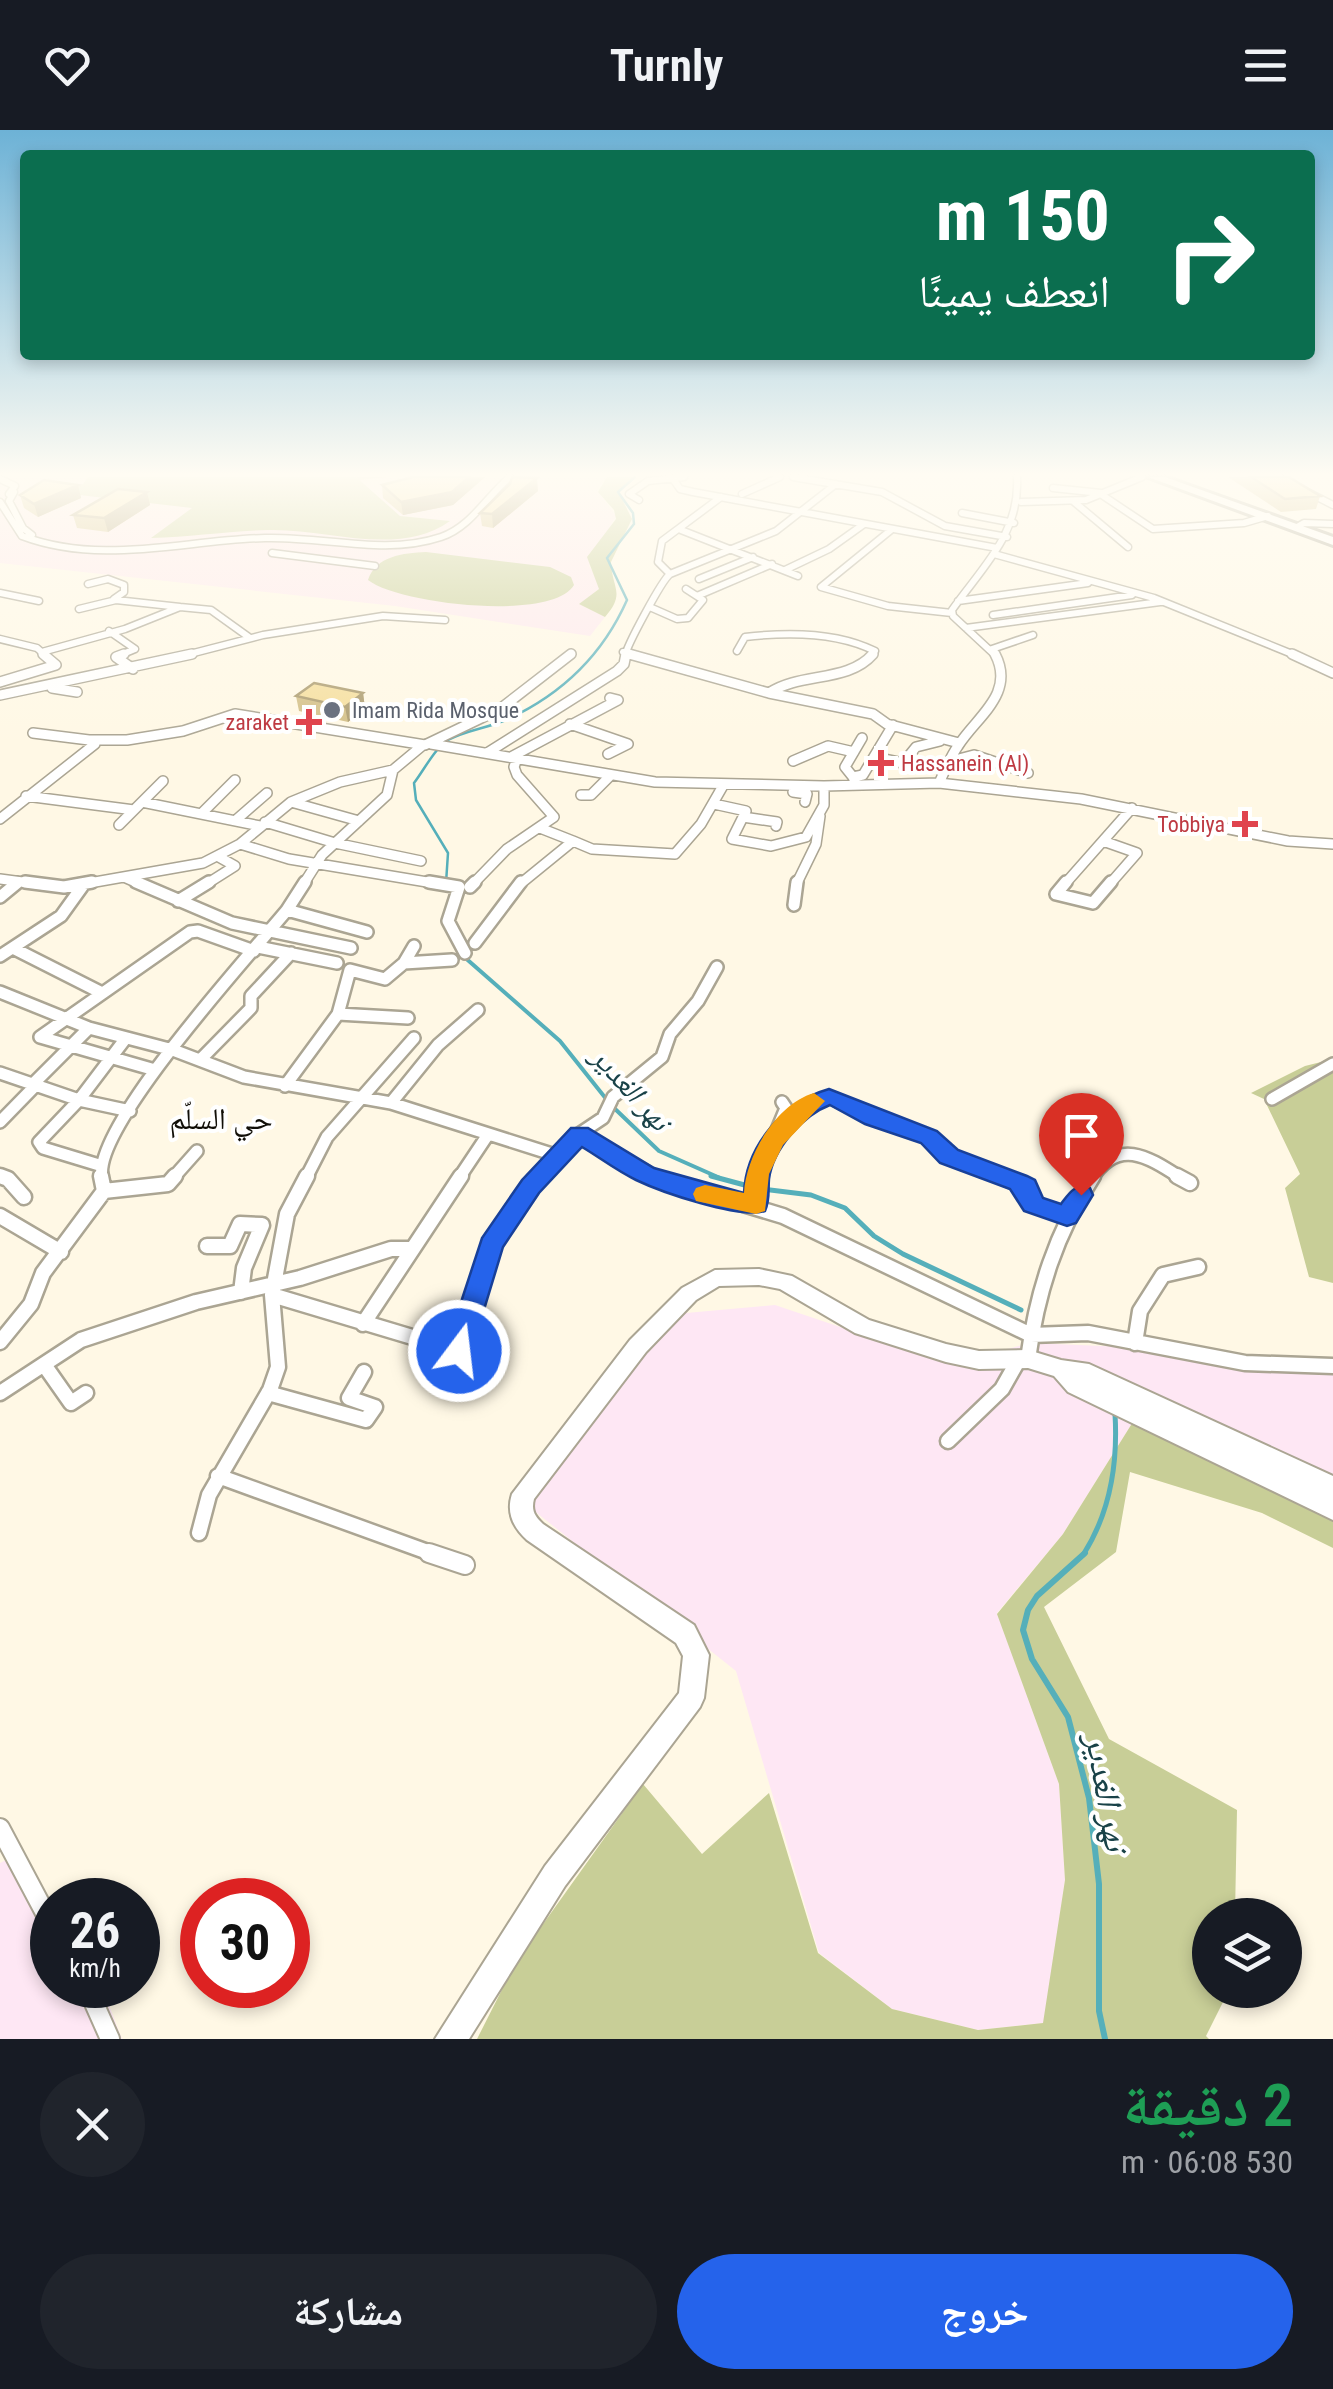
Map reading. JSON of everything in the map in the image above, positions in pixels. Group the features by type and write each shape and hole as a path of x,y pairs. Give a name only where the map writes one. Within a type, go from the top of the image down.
{"street":[{"path":"662,566 670,574"},
{"path":"486,754 617,671 624,664 623,652 652,608 660,582 690,566"},
{"path":"699,579 731,566"},
{"path":"697,596 767,566"},
{"path":"777,566 798,576"},
{"path":"785,570 794,566"},
{"path":"846,566 820,587 888,606 952,613 992,649 1001,674 994,702 985,719 960,744 939,783"},
{"path":"952,613 984,566"},
{"path":"1044,566 1141,594 1258,638 1333,673"},
{"path":"958,600 1095,582"},
{"path":"88,584 124,584 124,592 114,599"},
{"path":"652,608 677,619 688,618 704,600 686,589"},
{"path":"0,594 39,601"},
{"path":"994,615 1141,594"},
{"path":"79,609 94,601 114,599 211,610 250,638"},
{"path":"966,628 1162,602"},
{"path":"42,652 125,629 180,607"},
{"path":"0,694 132,669 250,638 382,616 445,620"},
{"path":"109,631 134,649 116,657 132,669"},
{"path":"737,651 745,637 762,634 840,641 875,651 858,669 796,678 769,693"},
{"path":"992,649 1033,635"},
{"path":"0,638 42,652 56,664 0,682"},
{"path":"623,652 769,693 873,714 893,725 960,744"},
{"path":"0,879 84,884 219,857 291,802 328,786 392,770 500,709 571,654"},
{"path":"43,669 58,684"},
{"path":"38,688 77,692"},
{"path":"470,887 507,849 554,817 517,775 516,758 551,734 618,700 610,698"},
{"path":"33,733 80,743 177,732 235,714 655,782 824,786 855,781 939,783 1132,808 1288,840 1333,844"},
{"path":"570,724 628,744 608,754"},
{"path":"855,781 863,775 893,725"},
{"path":"551,734 569,740"},
{"path":"855,781 844,767 862,738"},
{"path":"874,757 904,766 916,747 942,739"},
{"path":"0,819 98,741"},
{"path":"794,761 828,746 854,752"},
{"path":"516,758 534,750"},
{"path":"951,761 974,755 1028,774"},
{"path":"104,1192 99,1165 110,1139 155,1070 270,932 316,863 391,788 392,770"},
{"path":"581,795 591,795 611,775"},
{"path":"204,812 235,780"},
{"path":"119,825 163,781"},
{"path":"540,828 592,849 676,854 714,804 724,784"},
{"path":"787,785 785,791 807,794 805,802"},
{"path":"794,904 793,883 817,847 824,786"},
{"path":"236,820 266,793"},
{"path":"26,796 204,812 421,860"},
{"path":"291,802 359,821"},
{"path":"714,804 746,812 732,839 772,846 804,839 820,816"},
{"path":"1103,841 1137,853 1093,903 1056,894 1132,808"},
{"path":"743,817 777,822 776,826"},
{"path":"474,943 526,875 573,841"},
{"path":"240,844 316,863 460,888 448,921 464,954"},
{"path":"178,901 235,866 219,857"},
{"path":"126,878 232,923 351,948"},
{"path":"0,896 17,883"},
{"path":"0,956 61,916 84,884"},
{"path":"287,910 367,932"},
{"path":"155,1070 40,1037 192,931 256,949 338,963"},
{"path":"284,1086 338,1014 350,970 385,979 404,963 414,946"},
{"path":"13,948 100,992"},
{"path":"200,1060 251,1008 251,996 290,953"},
{"path":"404,963 452,960"},
{"path":"459,1351 487,1252 530,1186 580,1134 602,1118 611,1100 662,1057 670,1034 698,1002 717,967"},
{"path":"3,996 65,1016 88,1028 173,1050 284,1086 364,1097 558,1156"},
{"path":"390,1104 438,1045 478,1010"},
{"path":"338,1014 408,1018"},
{"path":"0,1122 88,1028"},
{"path":"99,1165 44,1148 39,1142 79,1100 126,1038"},
{"path":"199,1533 208,1494 268,1393 278,1367 273,1339 274,1290 287,1214 327,1137 414,1038"},
{"path":"1272,1098 1333,1064"},
{"path":"0,1073 79,1100 130,1111"},
{"path":"773,1141 805,1106 829,1097 842,1100 873,1118 929,1137 949,1156 1019,1182 1026,1187 1033,1204 1067,1216"},
{"path":"755,1194 786,1108 782,1102"},
{"path":"580,1134 645,1174 703,1194 755,1194 1061,1369 1096,1376 1333,1487"},
{"path":"363,1324 486,1136"},
{"path":"0,1342 31,1304 43,1272 104,1192 168,1184 197,1151"},
{"path":"948,1440 1002,1388 1026,1351 1045,1267 1067,1216 1101,1165 1112,1155 1132,1154 1190,1183"},
{"path":"0,1176 24,1196"},
{"path":"0,1216 60,1252"},
{"path":"207,1246 230,1246 240,1224 262,1225 244,1268 241,1292"},
{"path":"0,1393 81,1340 196,1302 241,1292 274,1290 391,1249 411,1250"},
{"path":"1135,1343 1140,1311 1162,1275 1198,1266"},
{"path":"452,2039 555,1876 658,1737 679,1716 696,1680 696,1655 686,1634 535,1532 522,1517 524,1494 612,1376 689,1294 715,1278 732,1275 785,1282 853,1323 914,1344 980,1360 1088,1333 1245,1363 1333,1366"},
{"path":"274,1290 363,1324 459,1351 462,1356 446,1388"},
{"path":"46,1366 71,1403 86,1392"},
{"path":"1061,1369 1076,1386 1333,1509"},
{"path":"268,1393 366,1420 374,1407 349,1398 364,1372"},
{"path":"218,1476 465,1564"},
{"path":"0,1828 30,1885"},
{"path":"96,2008 110,2039"}],"shaded area":[{"path":"28,566 589,566 601,584 580,604 605,617 590,636 395,606"},
{"path":"775,1305 929,1357 992,1353 1031,1343 1149,1348 1333,1364 1333,1516 1136,1417 1063,1534 997,1613 1059,1784 1065,1880 1044,2023 978,2030 892,2009 819,1953 736,1671 523,1502 675,1314"},
{"path":"8,1859 30,1890 30,2008 110,2008 122,2039 0,2039 0,1863"}],"green space":[{"path":"377,566 542,566 571,577 574,585 560,596 537,603 474,605 385,589 368,580"},
{"path":"590,566 612,566 616,596 605,617 579,604 599,589"},
{"path":"1333,1059 1333,1283 1309,1277 1285,1188 1300,1174 1264,1099 1251,1093 1305,1066"},
{"path":"1136,1417 1333,1516 1333,1548 1262,1513 1130,1472 1116,1552 1044,1607 1109,1739 1237,1810 1235,1898 1192,1898 1192,2008 1220,2008 1206,2036 1209,2039 477,2039 516,1962 643,1784 702,1854 769,1793 818,1953 892,2009 978,2030 1043,2023 1065,1880 1059,1784 997,1614 1063,1534"}],"building":[{"path":"314,683 363,693 345,707 296,696"}],"waterway":[{"name":"نهر الغدير","path":"446,883 448,853 416,800 414,783 448,740 528,709 563,685 593,655 627,600 611,566"},
{"name":"نهر الغدير","path":"462,955 560,1041 607,1100"},
{"name":"نهر الغدير","path":"613,1107 659,1151 720,1178"},
{"name":"نهر الغدير","path":"711,1176 752,1187"},
{"name":"نهر الغدير","path":"762,1189 811,1195 845,1208 874,1236 903,1254 1021,1310"},
{"name":"نهر الغدير","path":"1083,1555 1100,1522 1110,1488 1115,1414"},
{"name":"نهر الغدير","path":"1083,1555 1037,1596 1023,1630 1032,1659 1068,1717 1089,1798 1099,1884 1099,2011 1105,2039"}],"slow traffic":[{"path":"705,1194 756,1204 757,1174 773,1141 796,1114 814,1101"}],"place":[{"name":"Imam Rida Mosque","path":"332,710"},
{"name":"zaraket","path":"309,722"},
{"name":"Hassanein (Al)","path":"881,763"},
{"name":"Tobbiya","path":"1245,824"}],"district":[{"name":"حي السلّم","path":"221,1118"}],"route":[{"path":"459,1351 487,1252 530,1186 580,1134 645,1174 703,1194 756,1204 757,1174 773,1141 805,1106 829,1097 873,1118 929,1137 949,1156 1019,1182 1026,1187 1033,1204 1067,1216 1081,1195"}]}
